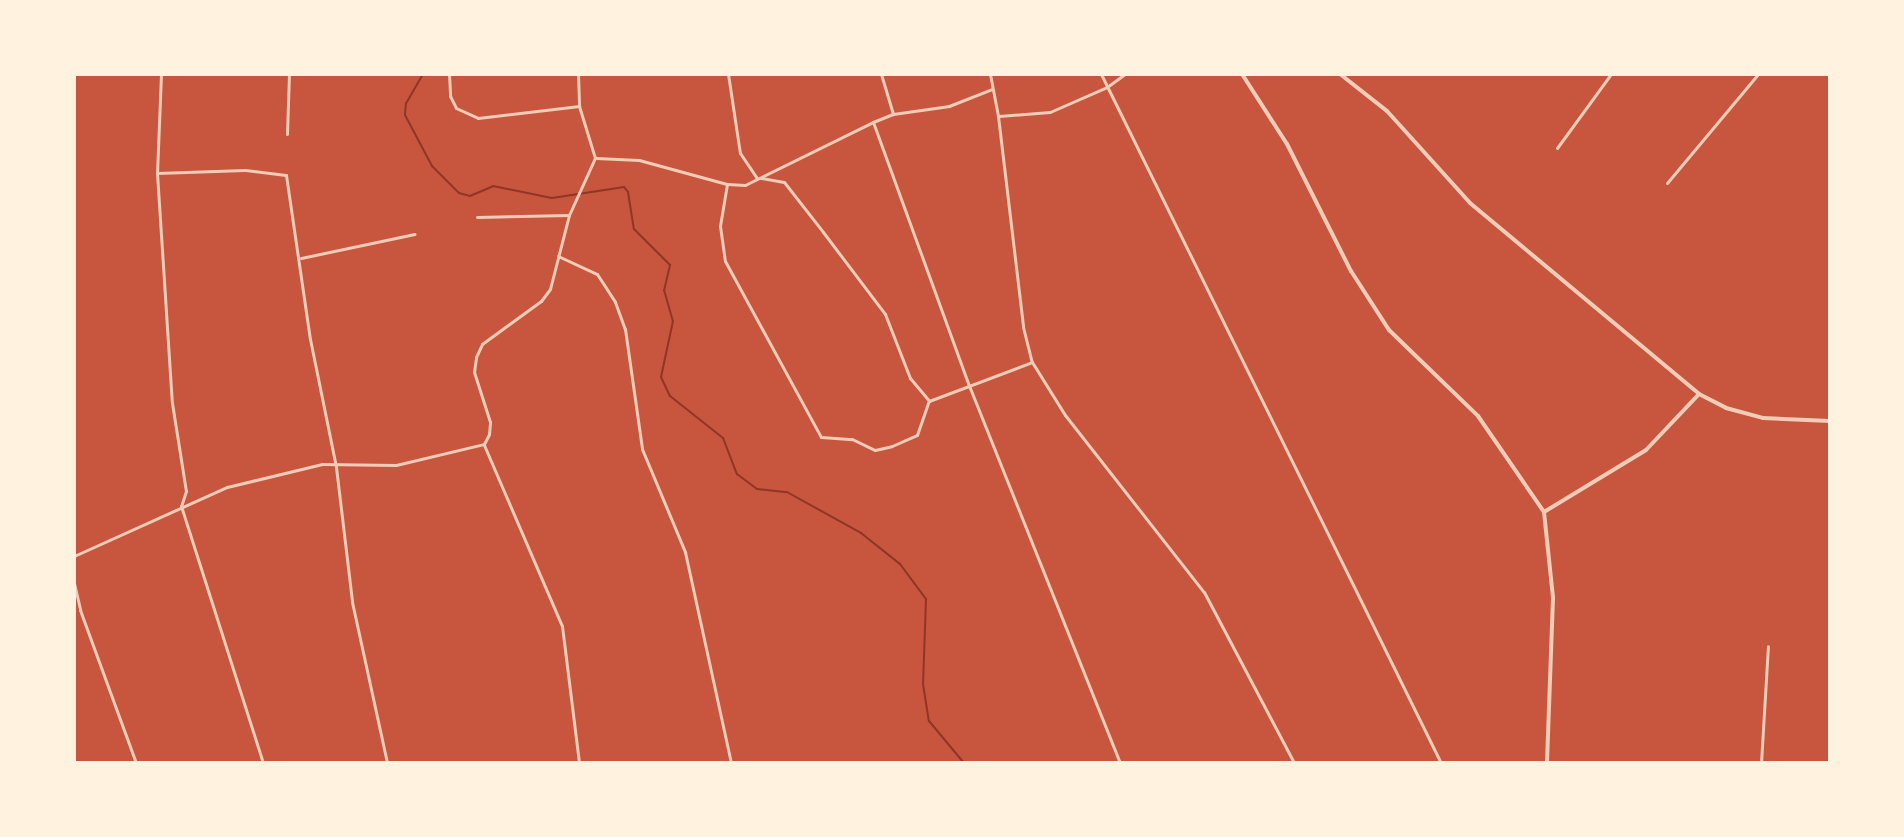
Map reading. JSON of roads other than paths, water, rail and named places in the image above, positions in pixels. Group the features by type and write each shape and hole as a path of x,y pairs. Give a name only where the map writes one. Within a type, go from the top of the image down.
{"street":[{"path":"161,74 157,173 172,403 186,491 181,506 263,763"},
{"path":"287,134 289,74"},
{"path":"449,74 450,96 456,108 478,118 579,106"},
{"path":"578,74 579,106 595,158 569,215 550,289 541,301 482,344 474,372 490,422 484,444 562,626 579,763"},
{"path":"728,74 740,153 757,178 784,182 823,232 885,314 910,378 929,401"},
{"path":"881,74 893,114"},
{"path":"990,74 998,116 1023,327 1032,362 1065,415 1204,592 1294,763"},
{"path":"1101,74 1441,763"},
{"path":"998,116 1050,112 1107,87 1125,74"},
{"path":"1242,74 1287,144 1351,271 1389,330 1478,416 1544,512 1553,598 1547,763"},
{"path":"1340,74 1387,111 1470,203 1699,394 1726,408 1763,418 1830,421"},
{"path":"1557,148 1611,74"},
{"path":"1667,183 1758,74"},
{"path":"595,158 639,160 727,184 745,185 893,114 949,106 992,89"},
{"path":"873,122 970,388 1120,763"},
{"path":"157,173 245,170 286,175 301,258 310,339 336,467 352,602 387,763"},
{"path":"727,184 720,226 725,261 821,437 852,439 875,450 892,446 917,435 929,401"},
{"path":"477,217 569,215"},
{"path":"301,258 415,234"},
{"path":"558,256 597,274 615,302 625,329 642,449 685,552 731,763"},
{"path":"929,401 1032,362"},
{"path":"1544,512 1639,456 1670,428 1699,394"},
{"path":"74,556 227,487 322,464 336,467 396,465 484,444"},
{"path":"74,583 80,610 136,763"},
{"path":"1761,763 1768,646"}],"waterway":[{"path":"423,74 406,103 405,115 432,166 459,193 470,196 493,186 552,198 624,187 628,192 634,229 670,265 664,290 673,321 661,377 670,396 723,438 737,474 757,489 787,492 861,533 900,564 926,599 923,684 929,721 964,763"}]}
